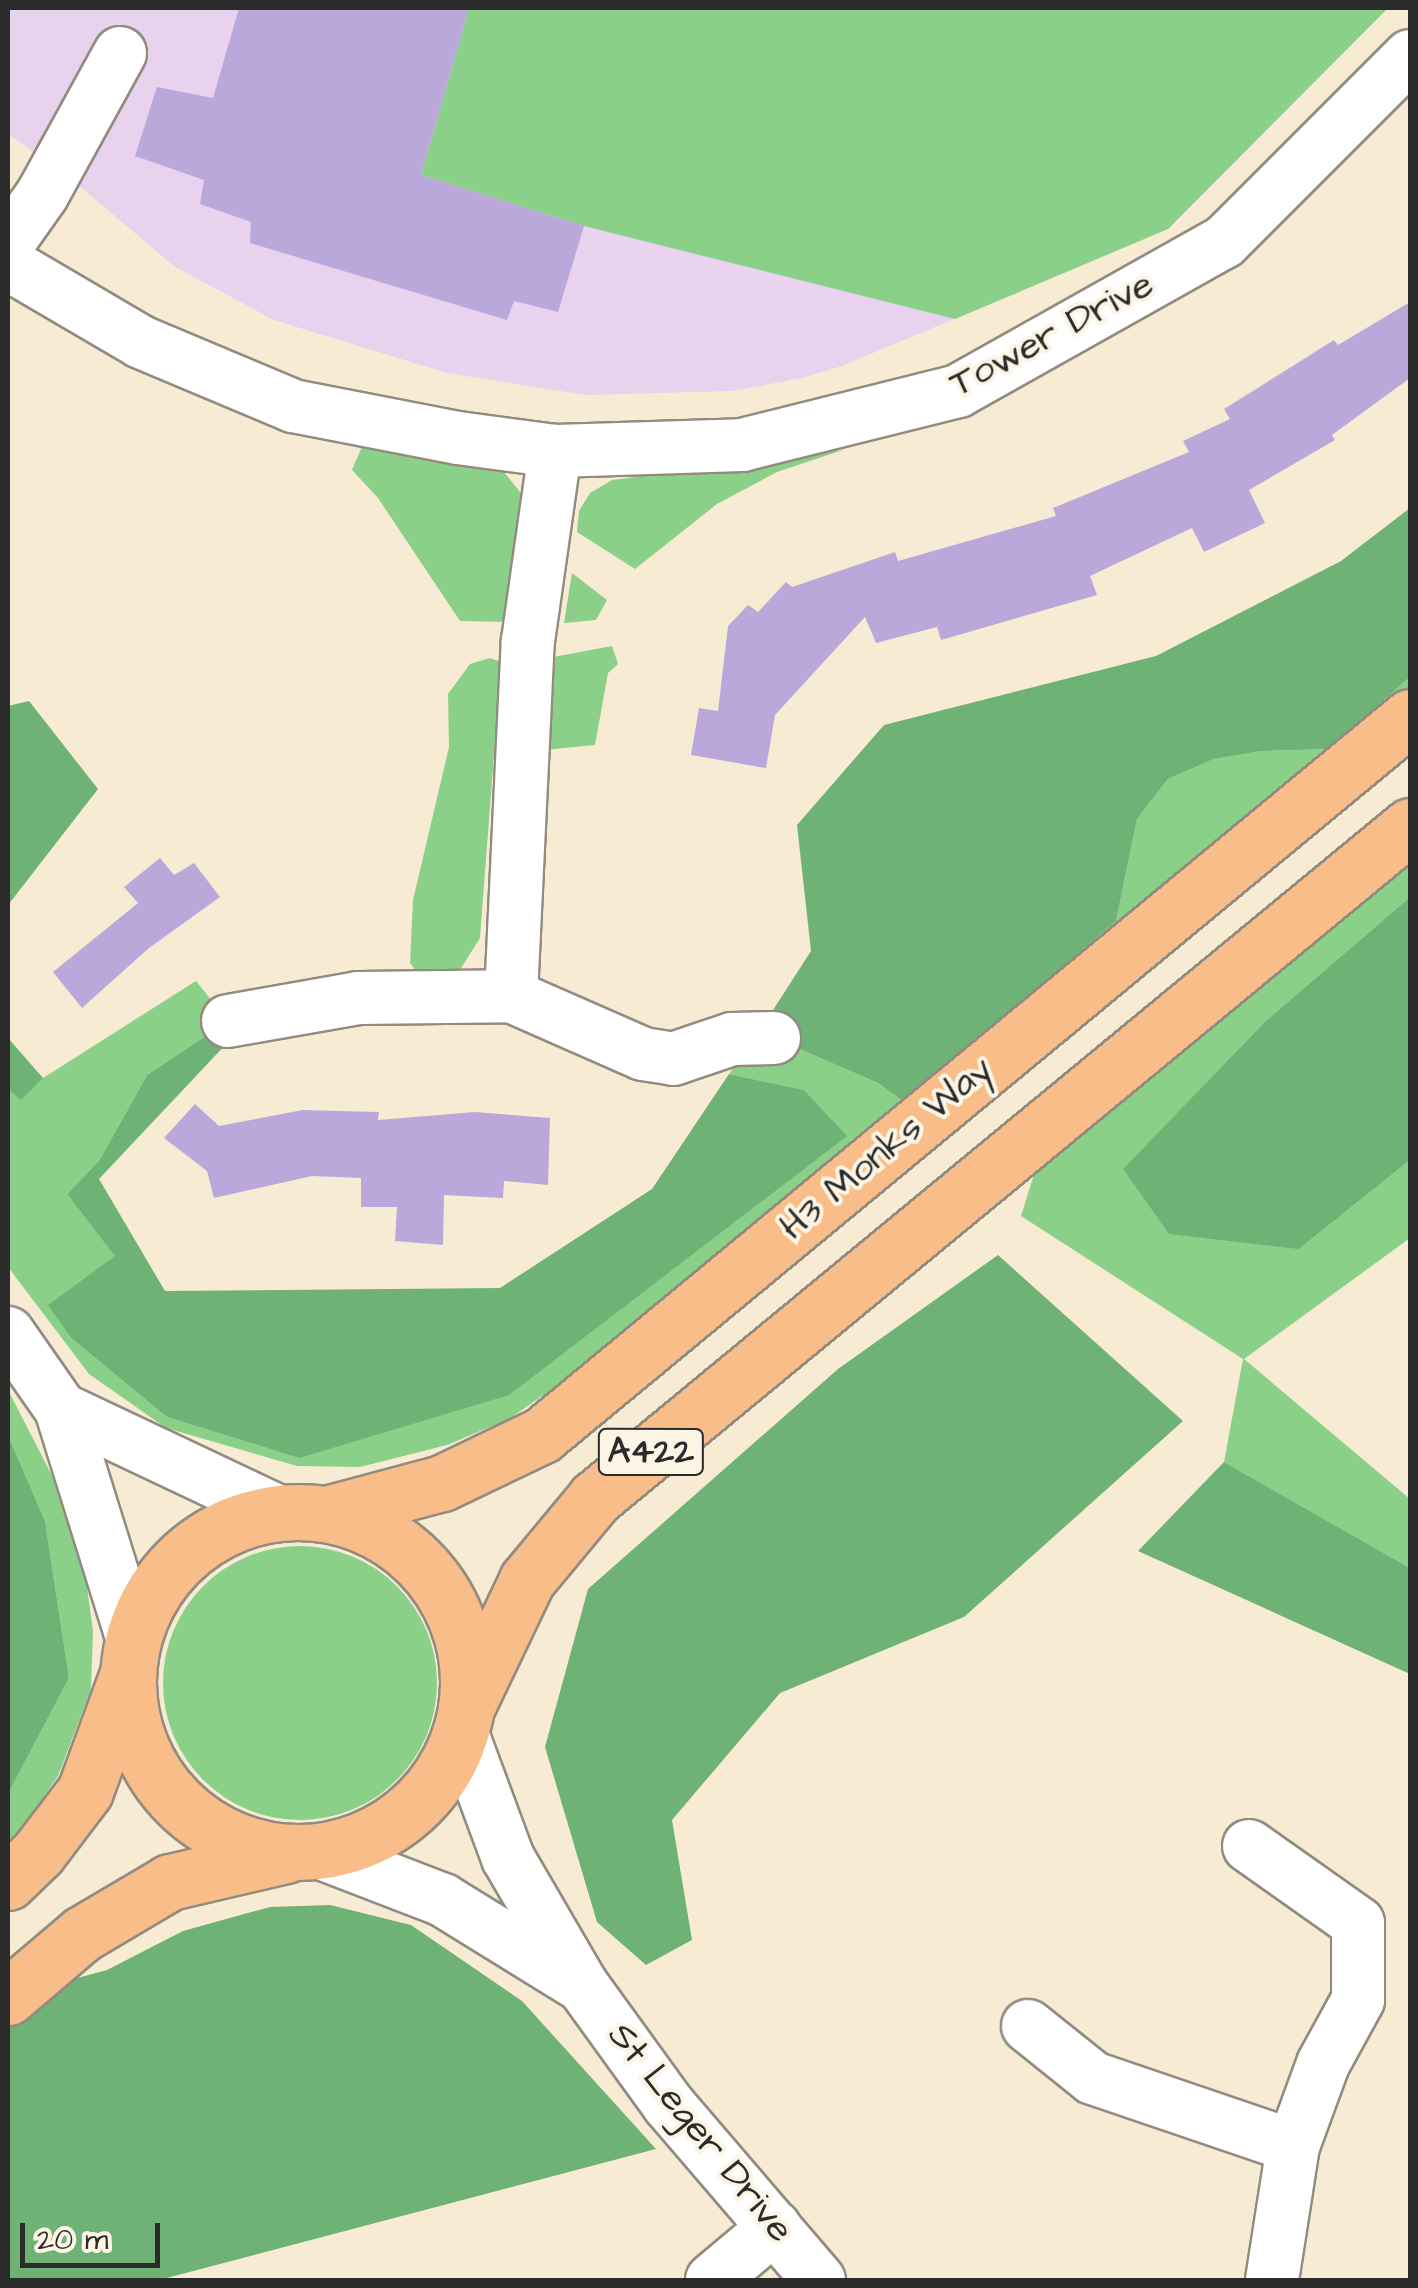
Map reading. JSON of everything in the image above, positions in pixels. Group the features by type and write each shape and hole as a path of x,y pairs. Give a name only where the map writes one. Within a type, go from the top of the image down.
{"main road":[{"name":"H3 Monks Way","path":"302,1513 442,1483 542,1435 1410,716"},
{"name":"A422","path":"464,1720 527,1580 595,1498 1410,826"},
{"path":"8,1882 38,1853 85,1791 144,1607 162,1578 214,1533 302,1513 368,1526 406,1550 436,1582 458,1621 468,1664 464,1720 445,1768 411,1808 354,1842 170,1882 82,1934 10,1995"},
{"path":"130,1658 131,1715 143,1752 163,1786 190,1814 224,1835 260,1848 307,1851"}],"street":[{"path":"8,243 42,195 120,54"},
{"name":"Tower Drive","path":"8,264 141,342 294,406 458,438 555,451 742,446 958,391 1224,242 1410,56"},
{"path":"511,996 528,641 555,451"},
{"path":"228,1021 358,998 511,996 673,1059 732,1039 774,1038"},
{"path":"16,1343 61,1410 130,1658"},
{"path":"61,1410 302,1513"},
{"name":"St Leger Drive","path":"464,1720 508,1858 582,1985 668,2104 819,2280"},
{"path":"1249,1846 1358,1923 1358,2000 1322,2064 1292,2146 1272,2280"},
{"name":"St Leger Drive","path":"307,1851 443,1900 582,1985"},
{"path":"1028,2026 1093,2078 1292,2146"},
{"path":"712,2280 776,2226"}],"shaded area":[{"path":"8,8 1388,8 1168,229 842,366 802,378 733,391 586,395 447,373 274,320 175,267 77,184 8,134"}],"green space":[{"path":"469,8 1388,8 1168,229 955,319 584,226 421,175"},
{"path":"363,444 500,467 524,497 510,622 460,621 378,498 352,470"},
{"path":"843,450 777,472 717,504 635,569 577,532 579,511 590,493 612,480"},
{"path":"1410,508 1410,677 1328,749 1262,751 1214,759 1168,779 1137,819 1116,921 904,1102 878,1083 774,1038 755,1038 811,951 797,825 884,725 1156,656 1341,561"},
{"path":"572,573 607,600 596,620 564,623"},
{"path":"612,646 618,664 608,673 595,745 545,750 548,658"},
{"path":"490,658 501,662 480,938 458,973 426,984 410,963 413,900 449,747 448,694 470,664"},
{"path":"1410,677 1410,717 831,1195 509,1419 447,1445 360,1467 297,1466 166,1428 89,1374 8,1267 8,1089 21,1099 43,1078 196,981 228,1021 147,1075 99,1161 67,1194 116,1256 49,1305 71,1338 167,1417 299,1458 846,1136 804,1090 729,1074 755,1038 774,1038 878,1083 904,1102 1116,921 1137,819 1168,779 1214,759 1262,751 1328,749"},
{"path":"29,701 98,789 8,905 8,706"},
{"path":"1410,826 1410,897 1268,1019 1299,1249 1410,1160 1410,1238 1244,1359 1410,1499 1410,1568 1224,1462 1243,1359 1021,1216 1050,1123"},
{"path":"1410,897 1410,1160 1299,1249 1169,1234 1123,1169 1268,1019"},
{"path":"228,1021 229,1041 99,1179 165,1291 500,1288 652,1189 729,1074 804,1090 847,1136 509,1395 299,1458 167,1417 71,1338 48,1305 115,1256 67,1194 99,1161 147,1075"},
{"path":"8,1038 43,1078 21,1100 8,1089"},
{"path":"998,1255 1183,1421 964,1617 780,1693 672,1820 692,1940 646,1965 597,1922 545,1747 588,1589 838,1369"},
{"path":"8,1390 79,1528 93,1631 91,1689 58,1776 8,1848 8,1794 69,1678 45,1521 8,1435"},
{"path":"8,1435 45,1521 69,1678 8,1794"},
{"path":"1224,1462 1410,1568 1410,1674 1138,1551"},
{"path":"300,1546 352,1557 397,1586 426,1631 437,1683 426,1735 397,1780 352,1809 300,1820 248,1809 203,1780 174,1735 163,1683 174,1631 203,1586 248,1557"},
{"path":"330,1905 411,1925 522,2001 656,2149 159,2280 8,2280 8,1997 107,1970 183,1931 270,1907"}],"building":[{"path":"239,8 469,8 421,175 584,226 558,312 514,301 507,320 250,243 251,222 200,204 204,180 135,156 157,87 213,98"},
{"path":"1410,302 1410,378 1332,435 1335,440 1249,490 1265,523 1204,552 1192,528 1090,576 1097,595 941,640 937,627 876,643 865,617 775,715 766,768 691,755 699,708 718,711 728,626 748,605 758,612 786,582 792,587 895,552 898,561 1056,516 1053,508 1189,452 1183,441 1230,419 1224,409 1334,340 1338,345"},
{"path":"160,858 174,875 194,863 220,897 149,948 82,1008 53,972 138,903 124,887"},
{"path":"195,1104 219,1126 303,1110 379,1112 378,1120 475,1112 550,1118 548,1185 504,1181 503,1198 444,1195 443,1245 395,1241 397,1207 361,1207 361,1178 312,1176 214,1198 207,1171 164,1138"}]}
